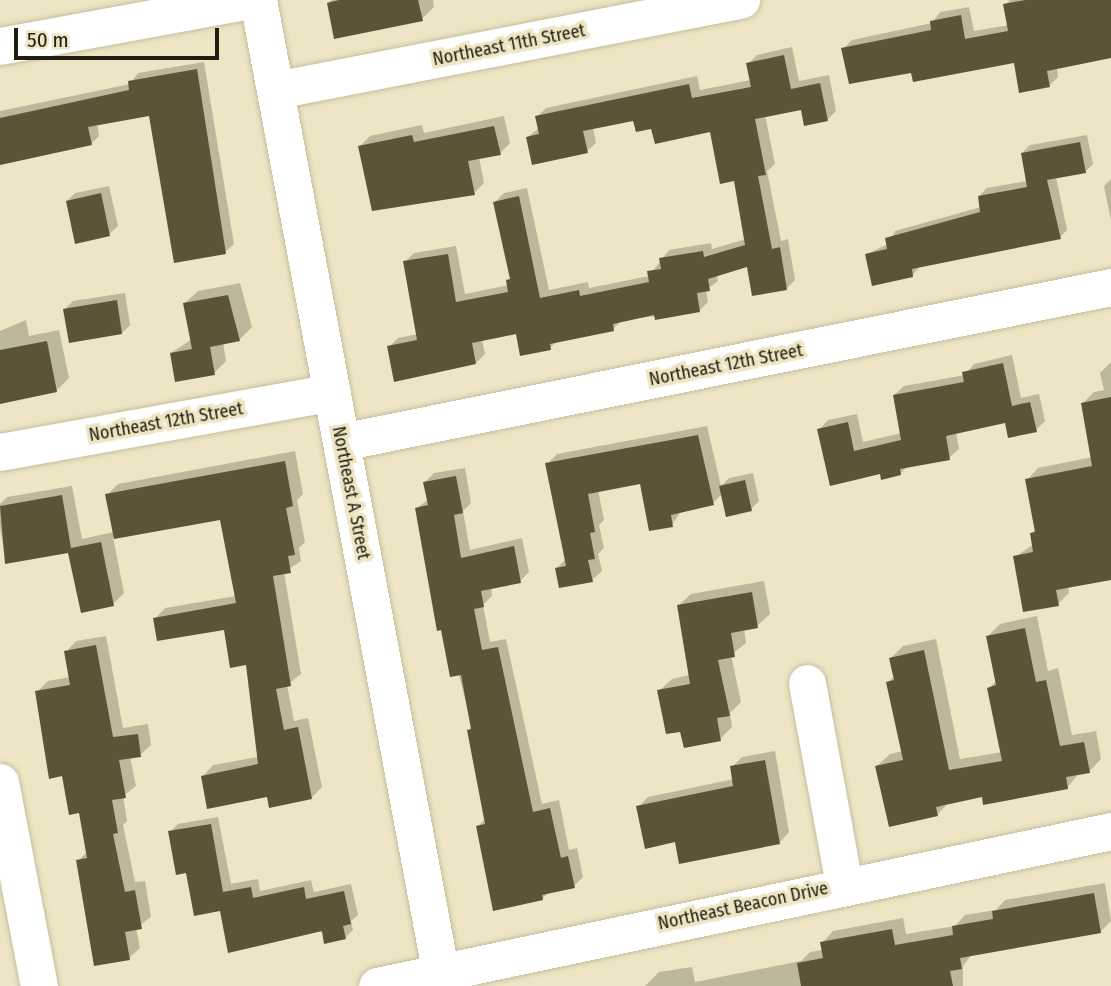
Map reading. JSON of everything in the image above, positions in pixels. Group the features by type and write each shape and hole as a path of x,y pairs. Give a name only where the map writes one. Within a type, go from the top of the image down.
{"street":[{"path":"0,46 251,0"},
{"name":"Northeast A Street","path":"258,0 442,978"},
{"name":"Northeast 11th Street","path":"276,89 741,0"},
{"name":"Northeast 12th Street","path":"341,442 1111,287"},
{"name":"Northeast 12th Street","path":"0,452 332,392"},
{"path":"807,684 844,884"},
{"path":"0,782 40,986"},
{"name":"Northeast Beacon Drive","path":"377,986 442,978 844,884 1111,831"}],"building":[{"path":"339,0 418,0 423,21 334,39 327,3"},
{"path":"1025,0 1111,0 1111,58 1047,71 1050,87 1019,93 1014,63 913,82 911,73 849,84 841,48 931,30 930,21 961,15 965,39 1008,31 1003,4"},
{"path":"784,55 791,89 820,83 828,121 804,126 801,110 755,119 766,175 758,176 772,249 780,247 787,290 752,296 747,267 708,279 710,291 697,293 700,312 655,320 654,315 613,324 614,331 550,344 551,350 520,356 516,334 472,343 476,364 394,382 387,346 417,340 403,261 448,254 456,302 508,292 506,280 510,279 493,202 519,196 540,298 579,290 580,296 649,282 647,271 661,269 659,258 703,251 704,257 745,245 734,181 720,184 710,132 655,144 651,129 636,132 633,121 583,131 588,153 532,165 526,137 539,134 535,116 689,84 692,98 751,87 746,63"},
{"path":"197,69 226,254 174,263 149,116 88,127 92,145 0,165 0,118 129,90 128,81"},
{"path":"494,126 501,155 468,161 475,195 372,211 358,146 412,135 414,142"},
{"path":"1080,142 1086,173 1047,180 1061,239 912,269 913,277 872,286 865,254 887,249 885,238 980,212 978,196 1027,187 1021,153"},
{"path":"101,193 110,236 75,244 66,201"},
{"path":"228,295 240,341 210,347 215,375 175,382 170,353 192,349 183,303"},
{"path":"117,300 122,334 69,343 63,309"},
{"path":"47,341 57,392 0,404 0,350"},
{"path":"1003,363 1012,406 1030,402 1037,432 1008,438 1005,423 946,436 950,460 900,469 901,475 881,480 880,474 830,486 817,429 848,422 854,451 901,440 893,395 964,382 962,372"},
{"path":"1111,397 1111,580 1056,590 1059,606 1023,612 1013,556 1033,552 1030,533 1035,532 1025,479 1092,466 1081,403"},
{"path":"698,435 714,505 671,515 673,527 649,531 640,484 588,494 595,532 590,533 595,559 588,560 593,582 559,588 555,568 566,566 545,463"},
{"path":"285,461 293,506 286,508 295,555 288,556 291,573 273,576 291,686 276,689 284,730 298,727 312,799 269,808 267,797 207,809 201,776 258,764 246,665 230,668 224,630 157,641 153,618 236,603 220,520 114,539 105,494"},
{"path":"456,476 463,513 454,515 461,558 514,546 521,583 481,591 484,607 474,609 482,650 498,647 533,812 550,808 561,858 568,856 575,888 542,895 543,900 493,911 476,826 485,824 467,730 471,729 461,675 450,677 441,630 437,631 415,508 428,505 423,482"},
{"path":"745,480 752,511 726,517 719,486"},
{"path":"62,495 71,548 101,542 114,606 81,613 68,553 5,564 0,506"},
{"path":"752,592 758,628 731,633 735,657 718,660 730,716 717,718 721,741 684,748 680,732 666,734 657,690 690,684 677,605"},
{"path":"1025,628 1036,682 1046,680 1060,746 1084,742 1090,773 1066,777 1068,789 983,805 982,797 936,807 938,816 889,827 875,766 903,760 886,682 894,680 889,658 924,650 949,770 1002,761 987,688 996,685 986,636"},
{"path":"96,645 113,737 138,734 141,757 119,760 126,798 112,800 118,833 113,834 125,892 135,890 142,929 125,932 130,960 94,966 76,860 87,858 79,813 69,815 62,776 49,779 35,691 70,685 64,651"},
{"path":"765,760 780,844 679,864 675,842 645,849 636,806 733,786 730,766"},
{"path":"211,824 223,892 251,887 253,898 304,887 306,899 344,891 351,924 343,926 346,939 324,944 322,931 228,953 220,911 194,916 186,873 176,875 168,831"},
{"path":"1094,893 1101,933 960,958 962,969 950,971 953,986 801,986 797,963 823,958 820,942 892,929 895,945 953,935 952,926 993,919 992,911"}]}
